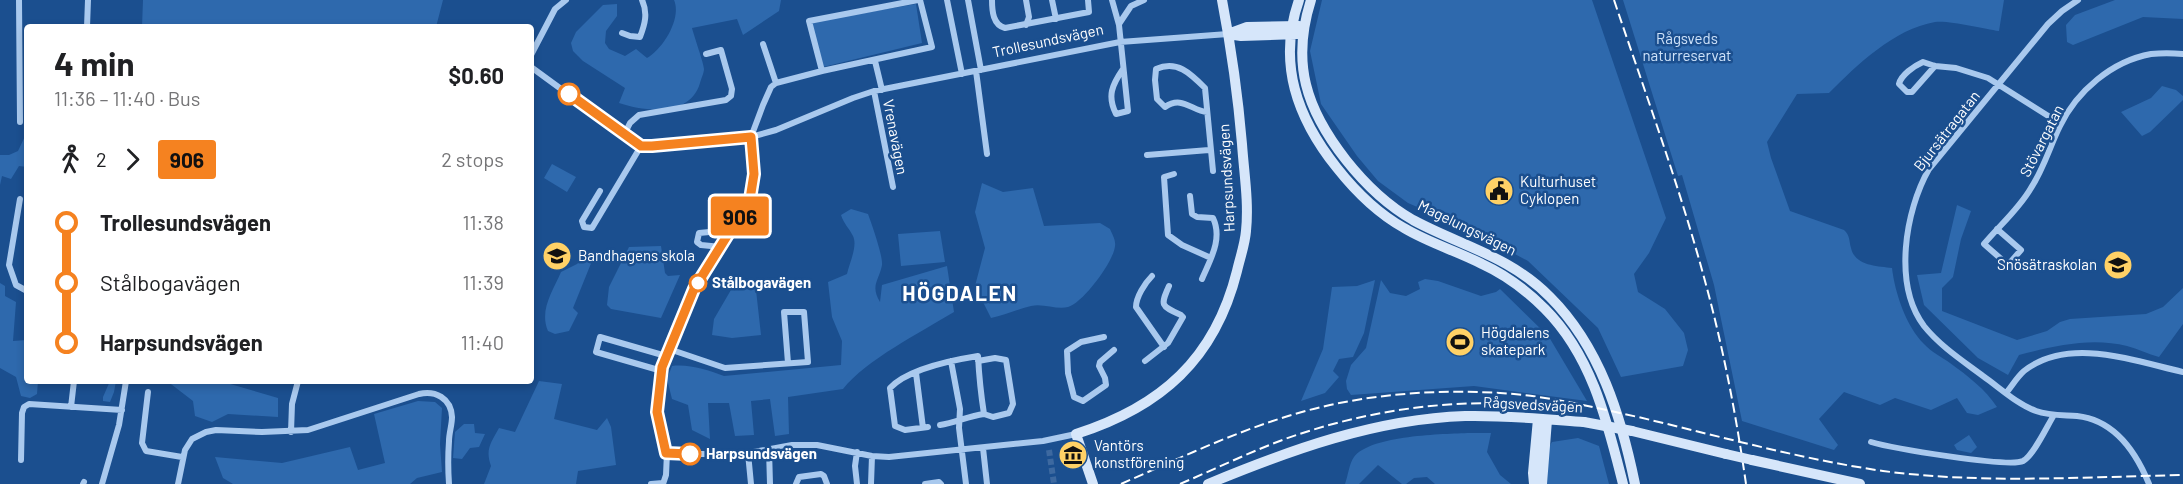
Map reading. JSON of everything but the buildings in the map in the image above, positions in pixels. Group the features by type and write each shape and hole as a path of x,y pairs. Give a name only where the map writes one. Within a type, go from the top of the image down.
{"street":[{"path":"19,0 24,92 20,122"},
{"path":"87,24 88,0"},
{"path":"534,49 555,9 566,0"},
{"path":"622,33 640,36 645,23 645,8 642,0"},
{"path":"651,484 663,483 666,475 666,453 657,412 662,371 694,289 750,199 754,174 751,137 771,87 776,83 822,71 875,61 932,46 919,0 809,21 822,71"},
{"path":"947,0 962,74"},
{"name":"Trollesundsvägen","path":"968,0 987,154"},
{"name":"Trollesundsvägen","path":"992,0 995,21 999,26 1005,28 1089,12 1088,0"},
{"name":"Trollesundsvägen","path":"1026,0 1029,17 1026,25"},
{"name":"Trollesundsvägen","path":"1052,0 1056,19"},
{"name":"Trollesundsvägen","path":"1112,0 1119,25 1129,109 1126,113 1116,114 1111,87 1123,69"},
{"name":"Trollesundsvägen","path":"1119,25 1131,6 1144,0"},
{"name":"Harpsundsvägen","path":"666,453 737,455 792,445 817,444 872,456 889,457 983,448 1043,441 1076,434 1148,403 1182,374 1207,342 1232,291 1245,239 1247,220 1241,135 1222,0"},
{"name":"Magelungsvägen","path":"1299,0 1291,30 1292,73 1300,107 1317,140 1356,192 1376,210 1406,230 1482,263 1508,278 1538,302 1580,355 1593,383 1623,484"},
{"name":"Magelungsvägen","path":"1311,0 1303,30 1303,72 1313,110 1330,139 1371,189 1391,206 1414,220 1512,266 1550,296 1576,327 1597,361 1609,390 1635,484"},
{"name":"Bjursätragatan","path":"2078,0 2048,24 1944,150 1920,185 1911,210 1908,229 1906,275 1914,307 1925,326 1939,342 2006,393 2036,411 2090,418 2106,425 2131,450 2150,484"},
{"name":"Trollesundsvägen","path":"641,146 751,137 776,130 874,91 1120,42 1303,30"},
{"path":"763,44 776,83"},
{"path":"624,135 630,123 639,115 726,100 731,96 732,90 721,50 706,54"},
{"name":"Stövargatan","path":"1997,229 2020,250 2008,265 1984,244 2032,188 2061,124 2088,87 2119,65 2151,54 2183,54"},
{"path":"875,61 882,90"},
{"path":"1935,66 1912,92 1907,92 1899,84 1900,79 1923,62 1956,68 1988,78 2061,124"},
{"name":"Harpsundsvägen","path":"1207,112 1197,110 1187,103 1170,103 1165,107 1157,99 1156,69 1180,66 1205,88 1207,112 1209,150 1213,171"},
{"path":"534,69 641,146 592,228 584,227 582,221 600,191"},
{"name":"Vrenavägen","path":"874,91 893,187"},
{"name":"Harpsundsvägen","path":"1147,155 1209,150"},
{"path":"1174,174 1164,177 1167,233 1174,241 1211,258"},
{"name":"Harpsundsvägen","path":"1190,196 1192,214 1197,217 1213,218 1215,222 1216,242 1202,279"},
{"path":"20,199 9,265 16,285 24,289"},
{"path":"721,247 701,245 697,242 699,233 731,230"},
{"path":"1152,276 1147,281 1136,307 1164,347"},
{"path":"1145,361 1173,337 1183,318 1163,305 1162,300 1169,286"},
{"path":"662,371 597,352 600,337 668,352 724,368 808,362 804,312 784,312 788,363"},
{"path":"1104,337 1081,342 1067,351 1068,373 1074,397 1083,401 1106,385 1099,366 1100,362 1114,350"},
{"path":"2006,393 2022,373 2035,364 2045,358 2069,355 2107,354 2183,372"},
{"path":"916,373 926,428 905,430 895,426 890,392 892,385 916,373 936,364 978,356 984,414"},
{"path":"940,425 954,423 960,418 984,414 989,417 1006,415 1012,409 1006,360 995,358 978,361"},
{"path":"951,361 960,418 959,428 966,484"},
{"path":"71,407 74,384"},
{"path":"102,484 122,410 126,384"},
{"path":"291,432 292,404 297,384"},
{"path":"148,392 142,443 147,451 182,457"},
{"path":"178,484 182,457 192,439 216,430 291,432 308,430 418,394 432,392 446,400 450,408 452,419 449,432 449,484"},
{"path":"21,460 21,413 29,404 122,410"},
{"path":"1871,442 1887,447 1964,458 2021,462 2026,460 2054,415"},
{"name":"Rågsvedsvägen","path":"1208,484 1322,442 1390,425 1463,416 1584,422 1860,484"},
{"path":"1534,484 1533,473 1543,420"},
{"path":"1542,484 1543,420"},
{"path":"1076,434 1093,484"},
{"path":"983,448 987,484"},
{"path":"769,449 770,484"},
{"path":"856,484 857,452"},
{"path":"748,453 751,484"},
{"path":"871,484 872,456"},
{"path":"796,484 799,477 821,474 826,484"},
{"path":"925,484 939,482 941,484"}],"green space":[{"path":"143,0 443,0 437,24 142,24"},
{"path":"674,0 781,0 779,11 743,35 737,19 692,28 704,69 695,94 687,102 677,107 654,110 619,103 625,88 583,61 573,51 571,43 576,32 603,5 617,4 617,16 606,31 605,43 609,49 625,56 636,49 647,58 659,48 670,32 676,7"},
{"path":"1322,0 1592,0 1666,218 1649,253 1634,274 1638,292 1665,309 1684,333 1688,350 1683,366 1621,377 1598,328 1528,261 1466,228 1408,203 1378,181 1357,156 1321,104 1310,51"},
{"name":"Rågsveds naturreservat","path":"1623,0 2004,0 1999,31 1957,23 1935,22 1920,26 1905,32 1877,50 1829,93 1797,94 1767,142 1790,211 1844,230 1853,254 1862,262 1892,268 1902,309 1918,337 1930,350 1976,383 1997,407 1978,415 1967,413 1957,398 1931,410 1895,398 1880,405 1844,392 1819,419 1838,445 1834,450 1742,421 1714,285 1682,175 1678,176"},
{"path":"2115,0 2183,0 2183,19 2143,17 2073,45 2067,42 2066,25 2075,15"},
{"path":"916,4 922,43 823,67 811,22"},
{"path":"2162,86 2176,90 2183,96 2183,100 2150,132 2142,136 2121,112 2151,98"},
{"path":"24,138 24,167 19,166 11,179 2,176 0,185 0,155 9,155 18,151"},
{"path":"552,164 576,177 567,192 544,178"},
{"path":"982,183 1003,192 1033,188 1044,226 1100,223 1110,229 1115,244 1113,253 1104,271 1082,298 1064,308 1031,306 991,318 975,286 985,248 975,212"},
{"path":"1957,205 1971,211 1961,239 1953,277 1942,288 1942,311 2017,340 2047,331 2060,322 2070,319 2146,314 2163,307 2183,288 2183,324 2159,357 2113,343 2073,344 2019,355 2008,375 1978,358 1924,305 1917,275 1941,273"},
{"path":"851,209 868,214 877,240 882,265 875,287 880,302 882,285 947,266 954,312 880,357 843,389 788,397 789,434 775,436 770,399 751,401 754,435 735,436 729,403 708,403 710,439 692,430 688,405 672,399 667,379 672,366 692,367 724,376 841,365 842,341 832,317 828,282 847,274 854,250 854,240 841,215"},
{"path":"940,231 945,262 901,266 898,234"},
{"path":"661,246 665,273 668,276 680,275 661,318 611,309 607,305 609,287 629,247"},
{"path":"589,252 594,256 573,308 578,313 569,331 555,334 548,331 546,308 561,272 577,264"},
{"name":"Högdalens skatepark","path":"1425,279 1438,281 1481,296 1500,289 1549,337 1587,401 1474,386 1351,395 1346,381 1351,365 1366,348 1381,280 1390,293 1406,296 1420,289 1418,282"},
{"path":"1375,280 1364,333 1353,357 1339,359 1333,371 1339,377 1325,393 1301,401 1323,349 1332,287 1357,286"},
{"path":"755,281 761,335 732,338 712,335 714,319 735,283"},
{"path":"0,283 5,286 5,296 16,302 13,341 24,340 24,384 38,384 37,394 30,398 21,396 16,377 0,368"},
{"path":"539,381 562,384 554,419 597,430 607,418 611,427 616,465 578,471 576,484 484,484 491,466 490,446 499,428 515,432"},
{"path":"109,384 115,384 110,402 103,401"},
{"path":"171,384 230,384 278,398 278,417 228,414 212,422 195,416 193,401"},
{"path":"418,401 435,402 442,408 440,444 442,472 417,478 410,484 233,484 223,478 215,457 282,463 350,447 358,470 385,463 374,414"},
{"path":"464,424 474,424 475,433 485,434 479,447 470,448 462,459 453,458 455,432"},
{"path":"1491,433 1487,452 1500,475 1511,484 1435,484 1427,477 1414,478 1402,484 1378,465 1359,484 1345,484 1354,457 1376,444 1408,437"},
{"path":"1969,435 1977,447 1971,453 1957,450 1954,445"},
{"path":"1578,438 1599,446 1609,484 1547,484 1548,449 1552,442"}],"tunnel":[{"path":"1049,450 1054,484"}],"railway":[{"path":"1614,0 1699,259 1715,319 1735,413 1746,484"},
{"path":"1121,484 1224,439 1303,412 1375,397 1445,392 1514,394 1561,401 1790,454 1883,471 1995,479 2183,475"},
{"path":"1180,484 1285,439 1379,413 1477,403 1542,406"}],"bus line":[{"name":"906","path":"569,94 641,146 751,137 754,149 754,174 750,199 694,289 662,367 657,412 666,453 690,454"}],"place":[{"name":"Kulturhuset Cyklopen","path":"1499,191"},
{"name":"Bandhagens skola","path":"557,256"},
{"name":"Snösätraskolan","path":"2118,265"},
{"name":"Stålbogavägen","path":"698,283"},
{"name":"Högdalens skatepark","path":"1460,342"},
{"name":"Harpsundsvägen","path":"690,454"},
{"name":"Vantörs konstförening","path":"1073,455"}],"district":[{"name":"HÖGDALEN","path":"960,294"}]}
